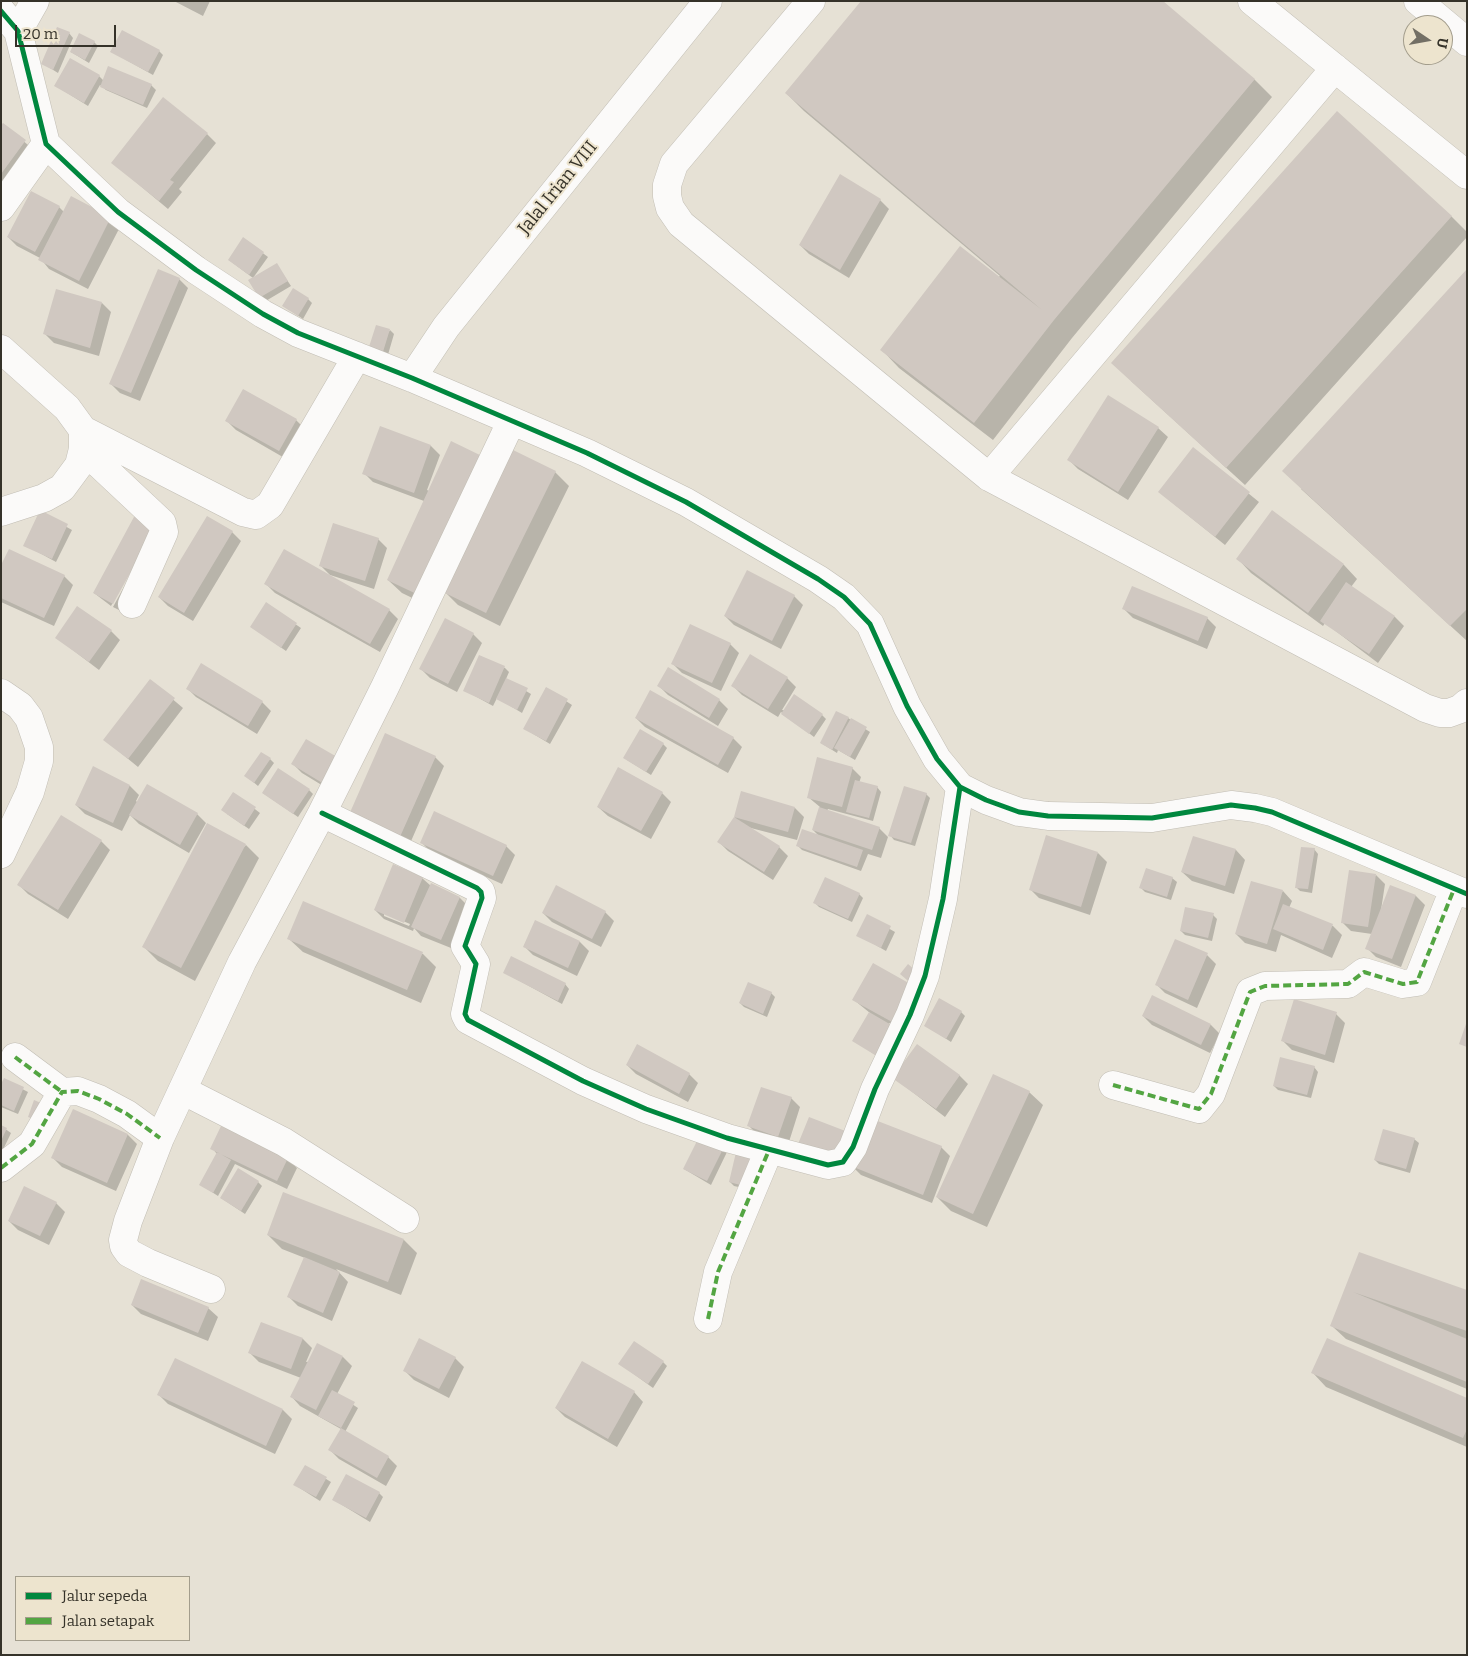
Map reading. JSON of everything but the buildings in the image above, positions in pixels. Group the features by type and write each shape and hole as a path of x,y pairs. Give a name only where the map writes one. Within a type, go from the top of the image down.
{"street":[{"path":"18,31 35,1"},
{"name":"Jalal Irian VIII","path":"412,378 446,327 708,1"},
{"path":"811,1 674,164 667,185 670,208 681,224 692,235 989,477 1425,708 1440,713 1449,713 1460,709 1467,702"},
{"path":"1252,1 1467,175"},
{"path":"1418,1 1467,42"},
{"path":"1,11 18,31 46,144 118,212 196,270 263,314 298,333 412,378 587,453 686,502 788,560 844,597 870,624 907,706 937,759 960,786 986,800 1019,812 1048,816 1152,818 1231,805 1255,808 1272,812 1460,891 1417,982 1403,984 1364,972 1348,984 1265,986 1250,992 1211,1094 1199,1109 1114,1085"},
{"path":"989,477 1335,68"},
{"path":"1,207 46,144"},
{"path":"1,348 67,408 82,440 162,523 164,532 132,604"},
{"path":"82,440 244,512 256,515 270,505 357,356"},
{"path":"211,1289 148,1263 129,1253 122,1240 128,1221 160,1138 184,1091 242,962 322,813 385,687 512,422"},
{"path":"1,512 44,498 62,488 79,465 82,440"},
{"path":"1,693 20,706 29,718 39,747 39,761 30,792 1,854"},
{"path":"322,813 477,888 481,892 482,898 465,946 476,964 465,1014 468,1020 583,1081 646,1109 769,1150 828,1165 842,1162 853,1147 875,1089 910,1015 925,976 943,900 960,786"},
{"path":"15,1057 62,1092 78,1091 99,1099 127,1114 160,1138"},
{"path":"184,1091 284,1142 405,1219"},
{"path":"1,1168 32,1144 62,1092"},
{"path":"708,1319 718,1272 769,1150"}],"marked path":[{"path":"1113,1085 1199,1109 1211,1094 1250,992 1265,986 1348,984 1364,972 1403,984 1417,982 1454,889"},
{"path":"15,1057 62,1092"},
{"path":"1,1168 32,1144 62,1092 78,1091 99,1099 127,1114 160,1138"},
{"path":"708,1319 718,1272 769,1150"}],"cycle path":[{"path":"1,11 18,31 46,144 118,212 196,270 263,314 298,333 412,378 587,453 686,502 818,579 844,597 870,624 907,706 937,759 960,787 986,800 1019,812 1048,816 1152,818 1231,805 1255,808 1272,812 1467,894"},
{"path":"322,813 477,888 481,892 482,898 465,946 476,964 465,1014 468,1020 583,1081 646,1109 727,1138 828,1165 843,1162 853,1147 875,1089 910,1015 925,976 943,899 960,787"}]}
